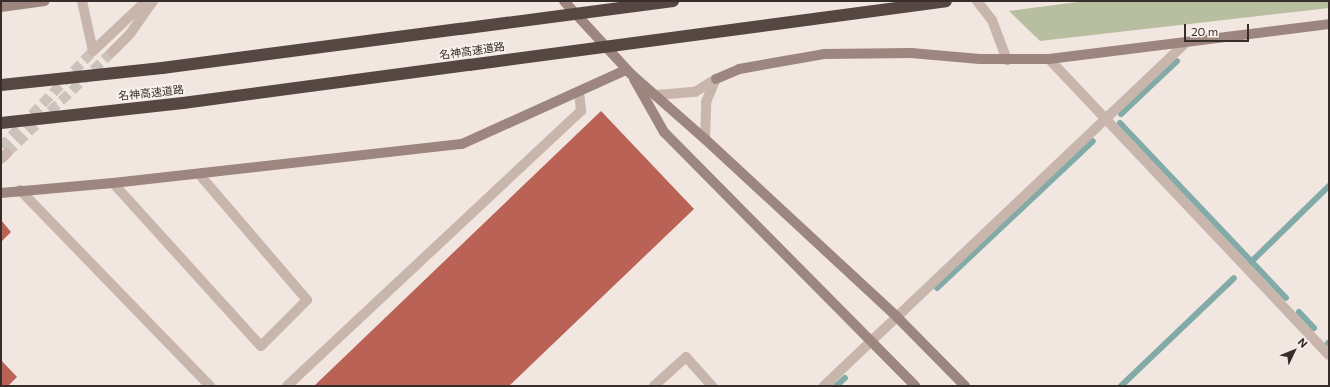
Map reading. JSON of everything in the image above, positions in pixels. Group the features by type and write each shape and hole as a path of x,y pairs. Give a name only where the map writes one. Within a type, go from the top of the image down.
{"highway":[{"name":"名神高速道路","path":"1,85 162,68 673,1"},
{"name":"名神高速道路","path":"1,123 184,103 946,1"}],"street":[{"path":"1,7 45,1"},
{"path":"82,1 94,51 146,1"},
{"path":"112,52 130,34 153,1"},
{"path":"564,1 629,72 657,95 898,317 965,386"},
{"path":"976,1 992,20 1007,60"},
{"path":"657,95 695,92 716,79 739,69 824,54 910,53 1007,60 1049,59 1184,44 1329,24"},
{"path":"824,386 1184,44"},
{"path":"1049,59 1329,355"},
{"path":"1,193 199,174 462,144 579,92 629,72"},
{"path":"629,72 664,132 915,386"},
{"path":"705,139 706,102 716,79"},
{"path":"287,386 581,111 579,92"},
{"path":"113,183 261,346 308,300 199,174"},
{"path":"20,190 210,386"},
{"path":"654,386 686,357 712,386"}],"green space":[{"path":"1085,1 1329,1 1329,8 1040,41 1009,11"}],"building":[{"path":"601,111 694,209 509,386 314,386"},
{"path":"1,220 11,232 1,242"},
{"path":"1,360 17,377 8,386 1,386"}],"waterway":[{"path":"1121,114 1177,61"},
{"path":"1120,123 1286,298"},
{"path":"937,288 1093,141"},
{"path":"1251,262 1329,186"},
{"path":"1121,386 1234,278"},
{"path":"1299,312 1314,328"},
{"path":"836,386 845,378"}],"tunnel":[{"path":"1,147 93,51"},
{"path":"7,153 112,52"}]}
